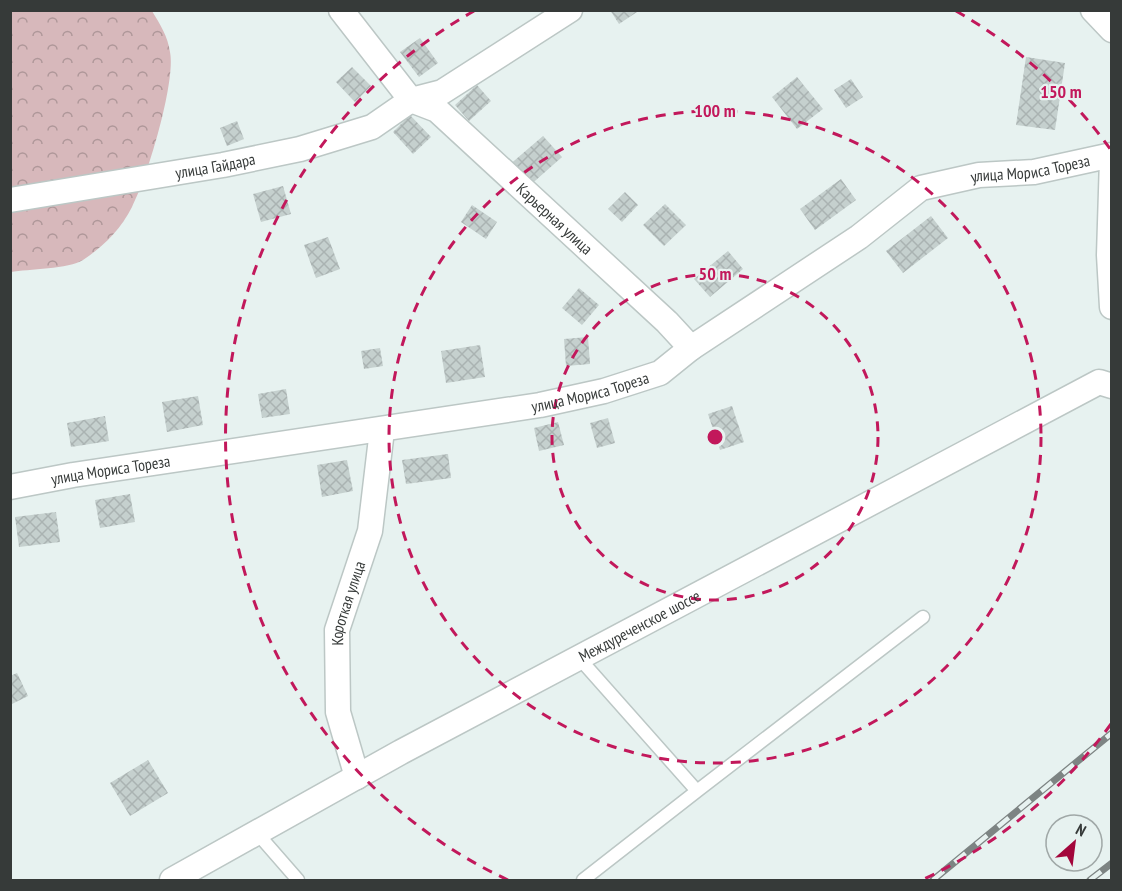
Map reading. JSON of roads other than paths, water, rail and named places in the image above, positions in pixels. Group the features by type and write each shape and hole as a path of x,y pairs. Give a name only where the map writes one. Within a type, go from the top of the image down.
{"street":[{"name":"Карьерная улица","path":"341,10 411,100 437,110 668,322 691,348"},
{"path":"411,100 442,92 570,10"},
{"path":"1093,10 1112,30"},
{"name":"улица Гайдара","path":"10,200 224,165 300,149 372,127 411,100"},
{"path":"1112,157 1110,255 1112,307"},
{"name":"улица Мориса Тореза","path":"10,487 73,475 540,405 604,391 660,373 691,348 859,237 921,188 979,175 1034,172 1112,157"},
{"name":"Междуреченское шоссе","path":"172,880 357,777 1099,382 1112,386"},
{"name":"Короткая улица","path":"357,777 338,711 337,630 370,531 382,430"}],"lane":[{"path":"583,880 923,617"},
{"path":"579,658 697,791"},
{"path":"257,833 298,880"}],"railway":[{"path":"933,880 1112,733"},
{"path":"1090,880 1112,863"}]}
